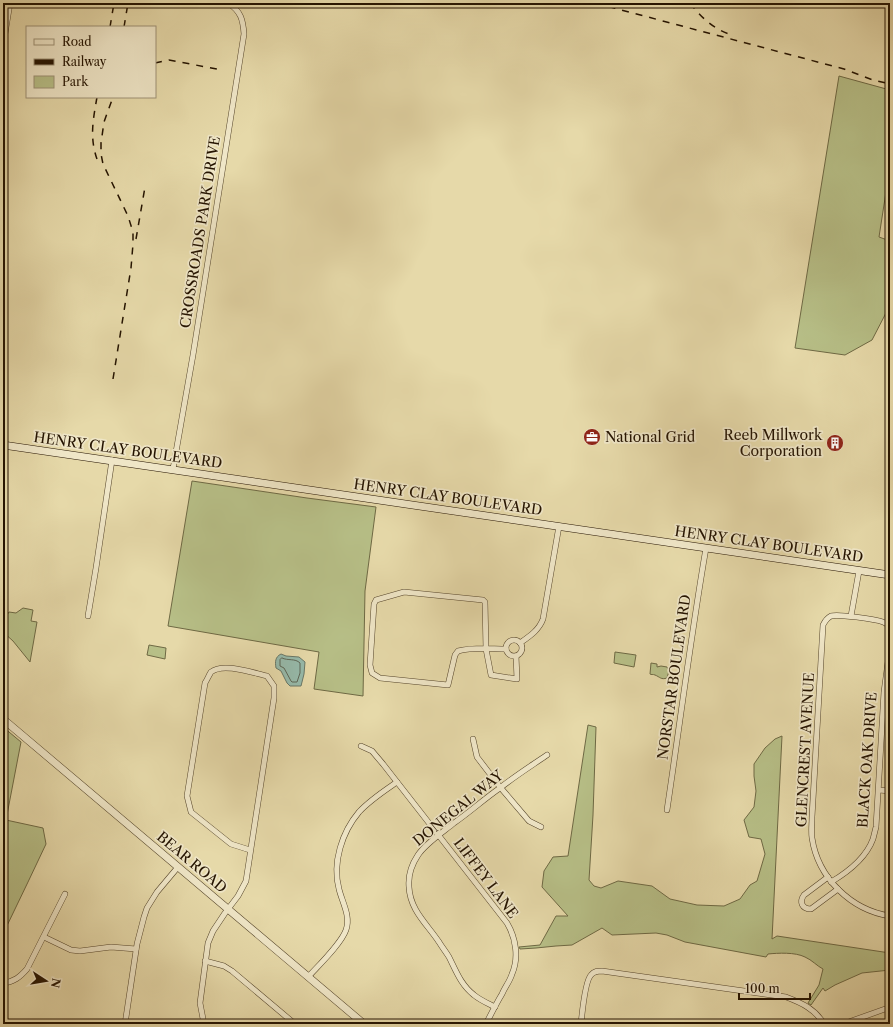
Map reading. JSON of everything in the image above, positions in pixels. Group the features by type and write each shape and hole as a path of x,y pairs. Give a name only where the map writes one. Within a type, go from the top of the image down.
{"main road":[{"name":"HENRY CLAY BOULEVARD","path":"3,444 890,576"},
{"name":"BEAR ROAD","path":"3,719 364,1024"}],"street":[{"path":"3,46 10,3"},
{"name":"CROSSROADS PARK DRIVE","path":"173,469 244,34 241,16 236,9 228,3"},
{"path":"88,616 112,460"},
{"path":"520,643 531,636 543,619 559,526"},
{"name":"NORSTAR BOULEVARD","path":"666,810 706,548"},
{"path":"859,571 851,616 883,622 890,627"},
{"path":"506,649 486,649 466,649 458,651 455,655 448,685 380,678 372,673 370,665 374,604 376,600 404,592 482,600 485,602 486,649 491,674 517,679 516,656"},
{"name":"GLENCREST AVENUE","path":"851,616 830,616 825,620 823,625 812,838 822,867 838,890 857,905 890,916"},
{"path":"506,649 510,641 516,640 522,645 522,651 516,656"},
{"name":"BLACK OAK DRIVE","path":"838,890 811,909 806,909 801,902 801,898 819,884 840,876 859,861 866,852 872,840 876,827 884,692 890,647"},
{"path":"506,649 511,655 516,656"},
{"path":"204,1024 200,1003 208,943 213,931 238,896 246,881 274,698 274,686 267,676 232,668 218,669 211,673 205,683 187,796 191,812 231,844 250,850"},
{"path":"473,739 477,757 500,787 529,821 541,827"},
{"name":"LIFFEY LANE","path":"361,746 372,751 397,782 507,923 512,934 516,954 512,975 486,1024"},
{"name":"DONEGAL WAY","path":"495,1006 482,1001 473,995 464,985 436,938 412,903 409,878 417,856 422,850 500,787 547,755"},
{"path":"308,976 337,945 344,936 347,928 347,912 338,885 337,872 340,849 346,831 360,811 375,797 397,782"},
{"path":"879,790 890,791"},
{"path":"125,1024 136,949 147,908 157,892 178,867"},
{"path":"3,983 12,982 28,969 65,894"},
{"path":"44,937 71,950 80,951 110,947 136,949"},
{"path":"205,961 224,966 232,970 295,1024"},
{"path":"581,1024 585,993 589,978 595,971 786,997 801,1002 821,1019 824,1024"},
{"path":"843,1024 885,1009 890,1010"}],"green space":[{"path":"839,76 890,90 890,166 879,237 890,241 890,309 887,311 872,340 845,355 795,348"},
{"path":"192,481 376,507 365,591 363,696 314,689 319,652 168,626"},
{"path":"23,608 33,610 31,621 37,622 30,662 13,641 3,632 3,621 9,612 16,613"},
{"path":"149,645 166,648 165,659 147,655"},
{"path":"615,652 636,655 634,667 614,663"},
{"path":"651,663 657,664 657,667 667,667 669,671 667,678 665,679 650,674"},
{"path":"588,725 596,727 589,880 594,886 601,888 618,881 652,886 670,899 697,905 724,906 740,899 750,885 757,881 765,854 761,839 749,837 744,820 754,807 756,791 754,764 765,748 775,739 782,736 772,939 777,936 890,953 890,970 862,973 825,991 823,988 811,1005 808,1003 819,985 823,969 808,958 796,954 768,954 766,957 685,942 667,935 656,933 612,935 602,928 572,945 520,949 519,947 540,945 556,916 568,916 542,887 544,871 553,857 568,856"},
{"path":"3,727 21,742 6,820 43,828 46,844 3,934"}],"water":[{"path":"281,654 299,657 305,662 301,686 290,686 281,671 276,668 276,660"}],"railway":[{"path":"110,26 114,3"},
{"path":"124,26 128,3"},
{"path":"595,3 844,69 873,80 890,84"},
{"path":"690,3 707,22 717,29 729,34"},
{"path":"156,63 169,60 222,70"},
{"path":"97,98 93,122 93,145 98,162"},
{"path":"113,98 104,122 101,154 103,164 128,216 133,232 131,268 113,379"},
{"path":"136,239 145,187"}],"place":[{"name":"National Grid","path":"592,437"},
{"name":"Reeb Millwork Corporation","path":"835,443"}]}
